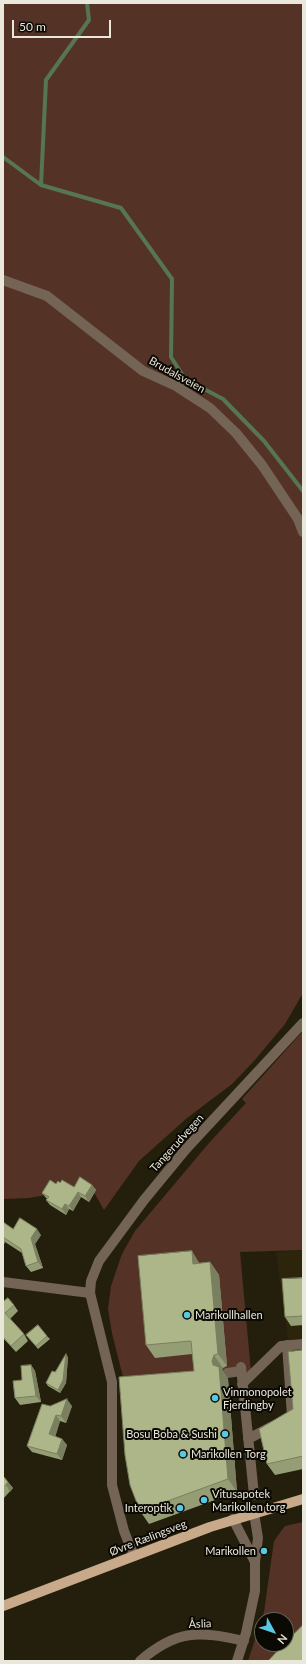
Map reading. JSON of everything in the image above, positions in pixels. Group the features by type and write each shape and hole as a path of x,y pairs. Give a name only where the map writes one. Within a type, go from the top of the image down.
{"main road":[{"name":"Øvre Rælingsveg","path":"3,1606 233,1519 303,1499"}],"street":[{"name":"Brudalsveien","path":"3,280 47,296 77,317 144,371 176,386 210,408 236,433 262,465 298,519 303,532"},
{"name":"Tangerudvegen","path":"134,1556 126,1535 112,1485 112,1382 90,1293 91,1281 99,1261 144,1200 186,1149 303,1023"},
{"path":"3,1282 90,1293"},
{"path":"242,1384 281,1346 303,1344"},
{"path":"248,1439 292,1416 287,1345"},
{"path":"227,1373 241,1369 254,1495"},
{"path":"237,1661 244,1641 255,1591 254,1562 258,1538 254,1513"},
{"path":"233,1519 254,1562"},
{"name":"Åslia","path":"140,1661 152,1651 167,1642 189,1634 209,1633 244,1641"}],"shaded area":[{"path":"3,3 303,3 303,993 285,1024 254,1061 232,1084 187,1118 139,1161 104,1210 91,1187 29,1198 3,1199"},
{"path":"303,1031 303,1250 240,1252 251,1372 125,1385 112,1333 108,1309 111,1286 122,1254 135,1231 209,1143 246,1103 242,1099"},
{"path":"303,1250 303,1358 291,1359 276,1252"},
{"path":"303,1522 303,1661 248,1661 254,1643 254,1652 294,1652 294,1612 264,1612 274,1541 285,1526"}],"building":[{"path":"80,1177 92,1185 85,1196 78,1192 69,1206 65,1204 62,1209 46,1200 49,1197 42,1193 50,1180 56,1184 58,1181 60,1183 62,1180 74,1187"},
{"path":"20,1218 37,1229 31,1238 38,1262 26,1266 21,1249 3,1237 3,1222 13,1229"},
{"path":"192,1251 193,1264 210,1262 218,1354 214,1355 212,1361 213,1365 219,1367 228,1479 140,1511 130,1485 125,1455 119,1377 194,1371 191,1341 146,1345 138,1256"},
{"path":"303,1278 303,1316 285,1317 282,1279"},
{"path":"8,1298 14,1305 5,1313 24,1334 11,1346 3,1337 3,1302"},
{"path":"38,1325 47,1336 36,1346 26,1335"},
{"path":"303,1350 303,1456 267,1464 259,1429 293,1409 288,1352"},
{"path":"66,1354 63,1380 58,1390 46,1383 52,1371 55,1372"},
{"path":"31,1365 36,1396 15,1398 13,1381 22,1380 21,1366"},
{"path":"67,1399 61,1416 56,1415 49,1434 62,1439 57,1454 27,1446 42,1404 50,1406"},
{"path":"3,1476 8,1482 3,1488"},
{"path":"303,1625 303,1659 301,1661 268,1661 276,1652 294,1652 294,1634"}],"waterway":[{"path":"41,185 46,80 89,20 87,3"},
{"path":"3,157 41,185 121,208 172,279 171,357 185,379 223,399 264,441 303,491"}],"place":[{"name":"Marikollhallen","path":"187,1315"},
{"name":"Vinmonopolet Fjerdingby","path":"215,1398"},
{"name":"Bosu Boba & Sushi","path":"225,1434"},
{"name":"Marikollen Torg","path":"183,1454"},
{"name":"Vitusapotek Marikollen torg","path":"204,1500"},
{"name":"Interoptik","path":"180,1508"},
{"name":"Marikollen","path":"264,1551"}]}
